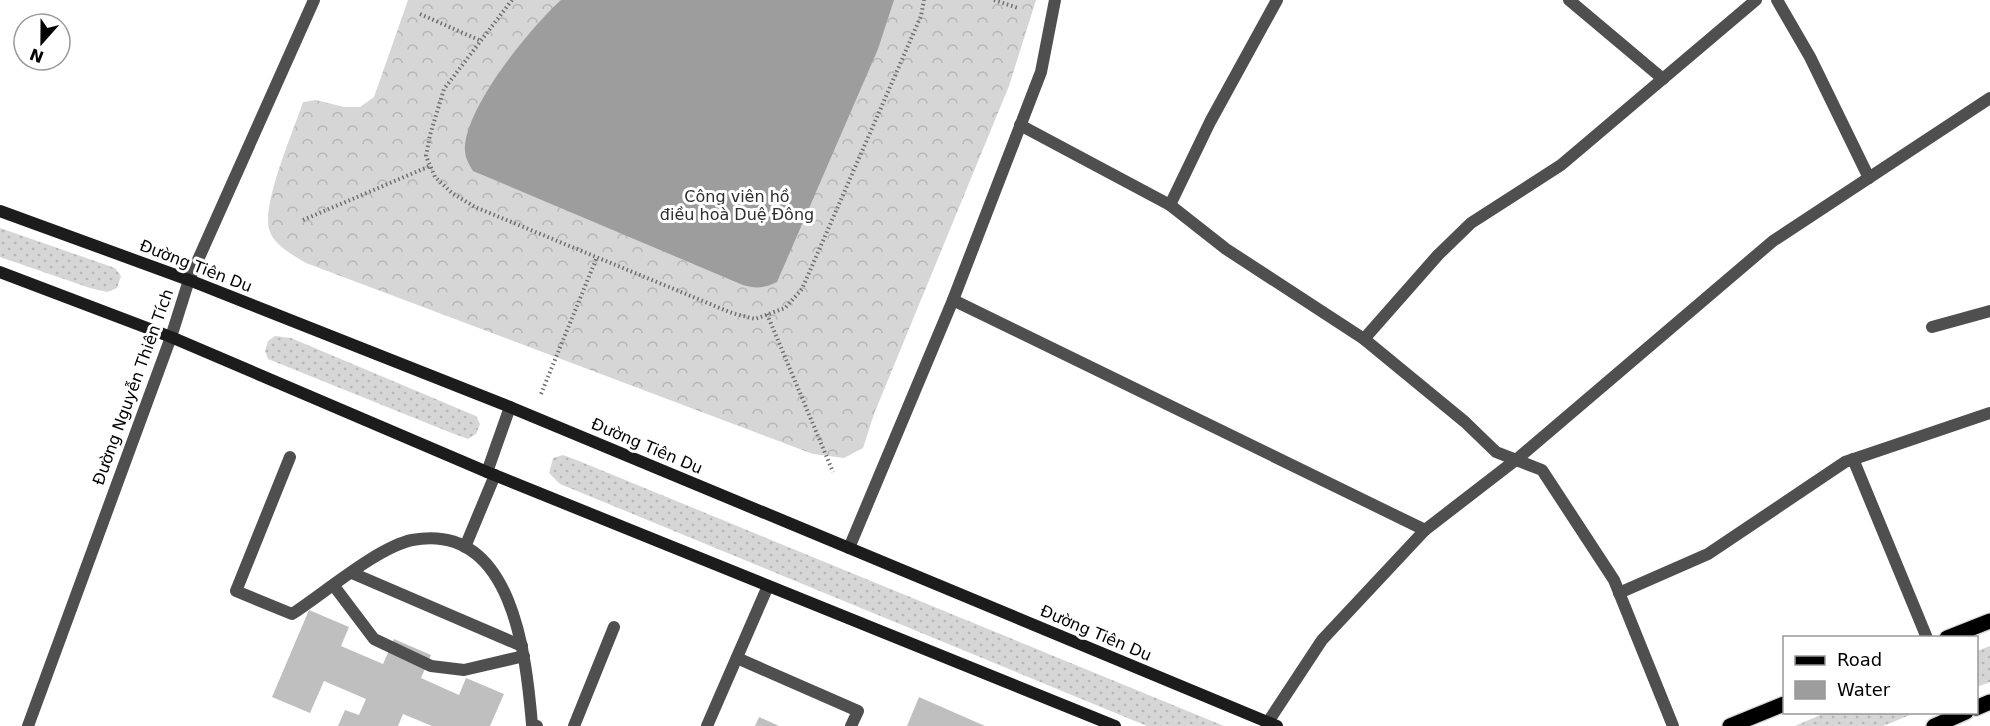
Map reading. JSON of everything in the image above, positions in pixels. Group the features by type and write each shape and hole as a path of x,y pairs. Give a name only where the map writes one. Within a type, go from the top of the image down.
{"main road":[{"name":"Đường Tiên Du","path":"0,211 189,280 510,407 1272,724"},
{"path":"0,272 171,337 491,474 1115,726"},
{"path":"1952,636 1990,621"},
{"path":"1730,726 1783,705"},
{"path":"1934,726 1961,714"}],"street":[{"name":"Đường Nguyễn Thiên Tích","path":"28,726 171,337 189,280 314,0"},
{"path":"849,548 953,300 1041,72 1055,0"},
{"path":"1170,205 1210,122 1278,0"},
{"path":"1569,0 1663,79"},
{"path":"1364,339 1438,255 1471,223 1561,165 1756,0"},
{"path":"1778,0 1810,57 1869,178"},
{"path":"1272,724 1322,640 1425,530 1517,459 1773,241 1990,98"},
{"path":"1020,125 1170,205 1226,249 1364,339 1465,422 1496,452 1542,470 1614,580 1673,726"},
{"path":"953,300 1425,530"},
{"path":"1932,327 1990,310"},
{"path":"465,547 491,474 510,407"},
{"path":"1619,593 1708,554 1783,502 1853,459 1990,413"},
{"path":"290,457 236,591 292,614 381,554 411,540 435,538 465,547 487,565 500,582 512,606 523,651 532,724 537,726"},
{"path":"1853,459 1927,636"},
{"path":"352,573 523,651"},
{"path":"334,586 374,639 431,666 464,670 523,651"},
{"path":"707,726 768,586"},
{"path":"574,726 614,627"},
{"path":"737,658 858,711 851,726"}],"path":[{"path":"512,0 479,40 444,89 426,156 435,177 452,193 475,207 732,313 755,319 785,308 802,289 872,133 921,16 924,0"},
{"path":"994,0 1018,8"},
{"path":"420,14 479,40"},
{"path":"303,220 430,166"},
{"path":"541,394 597,257"},
{"path":"767,314 833,472"}],"green space":[{"name":"Công viên hồ điều hoà Duệ Đông","path":"408,0 1036,0 1009,86 874,414 863,448 844,458 813,454 306,263 279,245 269,229 270,202 274,184 303,102 316,100 344,107 360,107 374,97"},
{"path":"0,228 115,268 121,276 117,288 107,292 90,288 0,257"},
{"path":"275,336 291,338 476,416 480,424 476,434 468,439 268,359 265,351 268,341"},
{"path":"563,455 1224,726 1147,726 560,484 549,473 553,458"},
{"path":"1990,646 1990,682 1978,687 1978,651"},
{"path":"1822,714 1913,714 1883,726 1795,726"}],"water":[{"path":"561,0 894,0 878,49 777,282 760,287 743,285 473,171 465,153 465,145 477,109 518,47"}],"building":[{"path":"309,610 349,627 341,646 383,664 394,639 431,655 421,678 459,695 466,678 504,694 490,726 432,726 403,714 398,726 338,726 345,710 359,715 366,699 324,681 310,713 272,697"},
{"path":"919,697 985,726 907,726"},
{"path":"759,717 779,726 755,726"}]}
